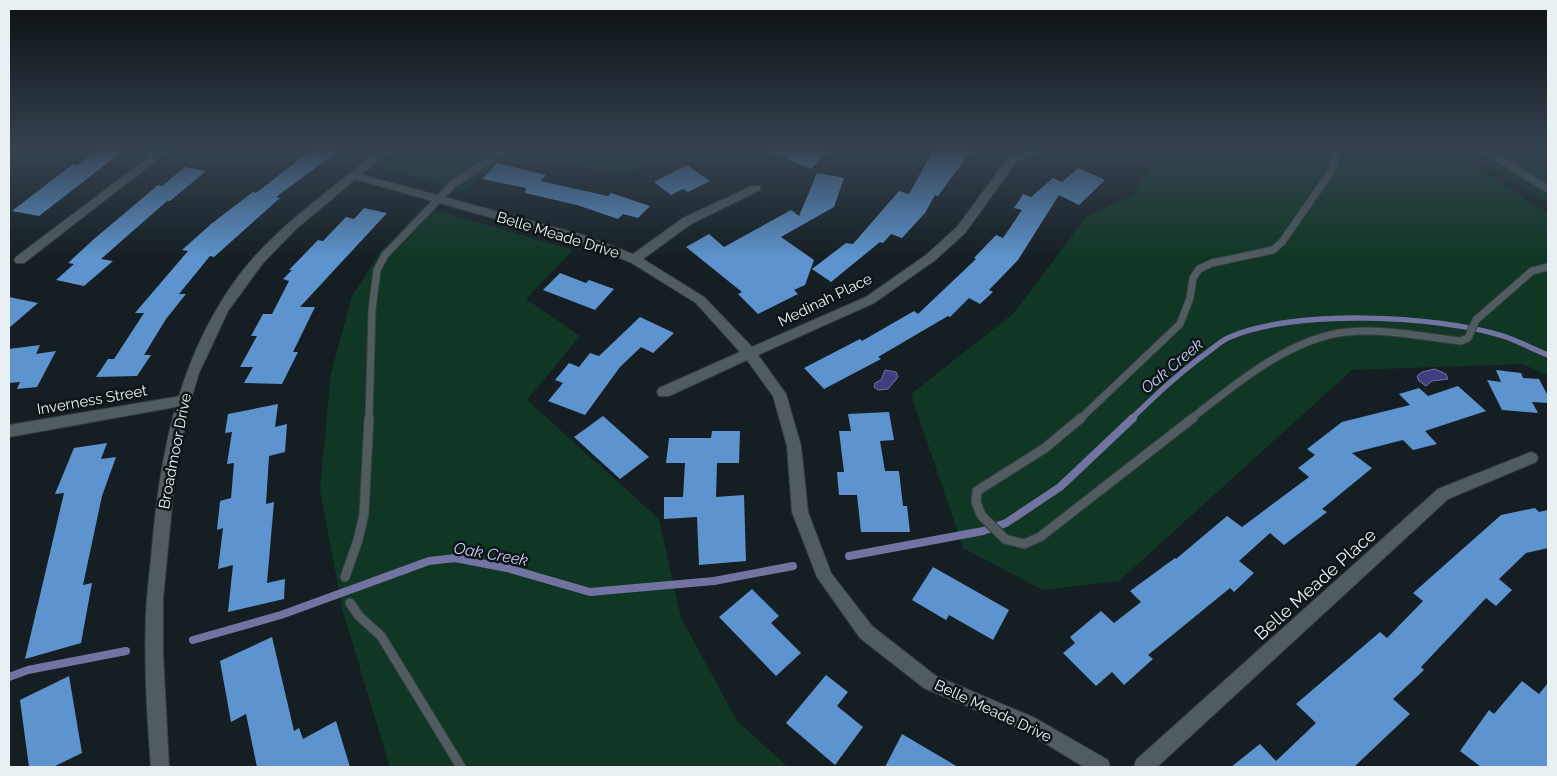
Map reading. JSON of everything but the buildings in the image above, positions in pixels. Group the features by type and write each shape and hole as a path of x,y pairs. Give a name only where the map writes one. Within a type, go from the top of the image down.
{"street":[{"path":"20,260 115,187"},
{"name":"Broadmoor Drive","path":"160,767 154,616 164,498 181,401 201,349 215,321 245,277 269,250 312,210 341,187"},
{"name":"Belle Meade Drive","path":"396,187 579,238 634,259 700,300 750,354 780,394 794,446 800,512 825,577 866,632 930,682 1029,724 1101,767"},
{"name":"Medinah Place","path":"664,392 870,300 930,258 961,230 992,187"},
{"path":"634,259 687,221 756,188"},
{"name":"Inverness Street","path":"9,431 181,401"},
{"name":"Belle Meade Place","path":"1143,767 1443,494 1531,458"}],"lane":[{"path":"345,577 358,540 364,514 371,388 372,310 377,270 390,249 451,187"},
{"path":"1320,187 1282,242 1273,250 1212,262 1199,269 1193,278 1190,298 1180,324 1079,420 1045,448 977,491 976,502 981,515 1005,539 1024,544 1040,537 1210,406 1292,350 1317,339 1343,332 1378,331 1461,341 1468,338 1473,325 1532,271 1548,267"},
{"path":"350,603 359,616 381,636 460,767"}],"green space":[{"path":"452,187 470,187 466,191"},
{"path":"1138,187 1508,187 1548,213 1548,376 1523,364 1352,370 1119,581 1043,590 963,548 911,394 1014,313 1086,217 1134,194"},
{"path":"1523,187 1548,187 1548,203"},
{"path":"424,207 573,250 526,299 580,336 527,400 659,519 681,618 737,721 788,767 390,767 343,612 320,490 331,373 352,296 381,251"}],"shaded area":[{"path":"1435,369 1446,374 1448,379 1432,381 1426,386 1419,381 1417,376 1422,372"},
{"path":"885,370 896,372 898,377 888,389 878,390 874,387 875,383 881,380"}],"waterway":[{"name":"Oak Creek","path":"1131,419 1178,376 1224,340 1257,328 1290,322 1365,318 1441,323 1503,336 1548,355"},
{"name":"Oak Creek","path":"849,556 983,531 1006,523 1060,487 1133,418"},
{"name":"Oak Creek","path":"193,640 281,615 429,561 455,558 507,568 590,592 714,581 793,566"},
{"name":"Oak Creek","path":"9,677 28,670 126,651"}]}
